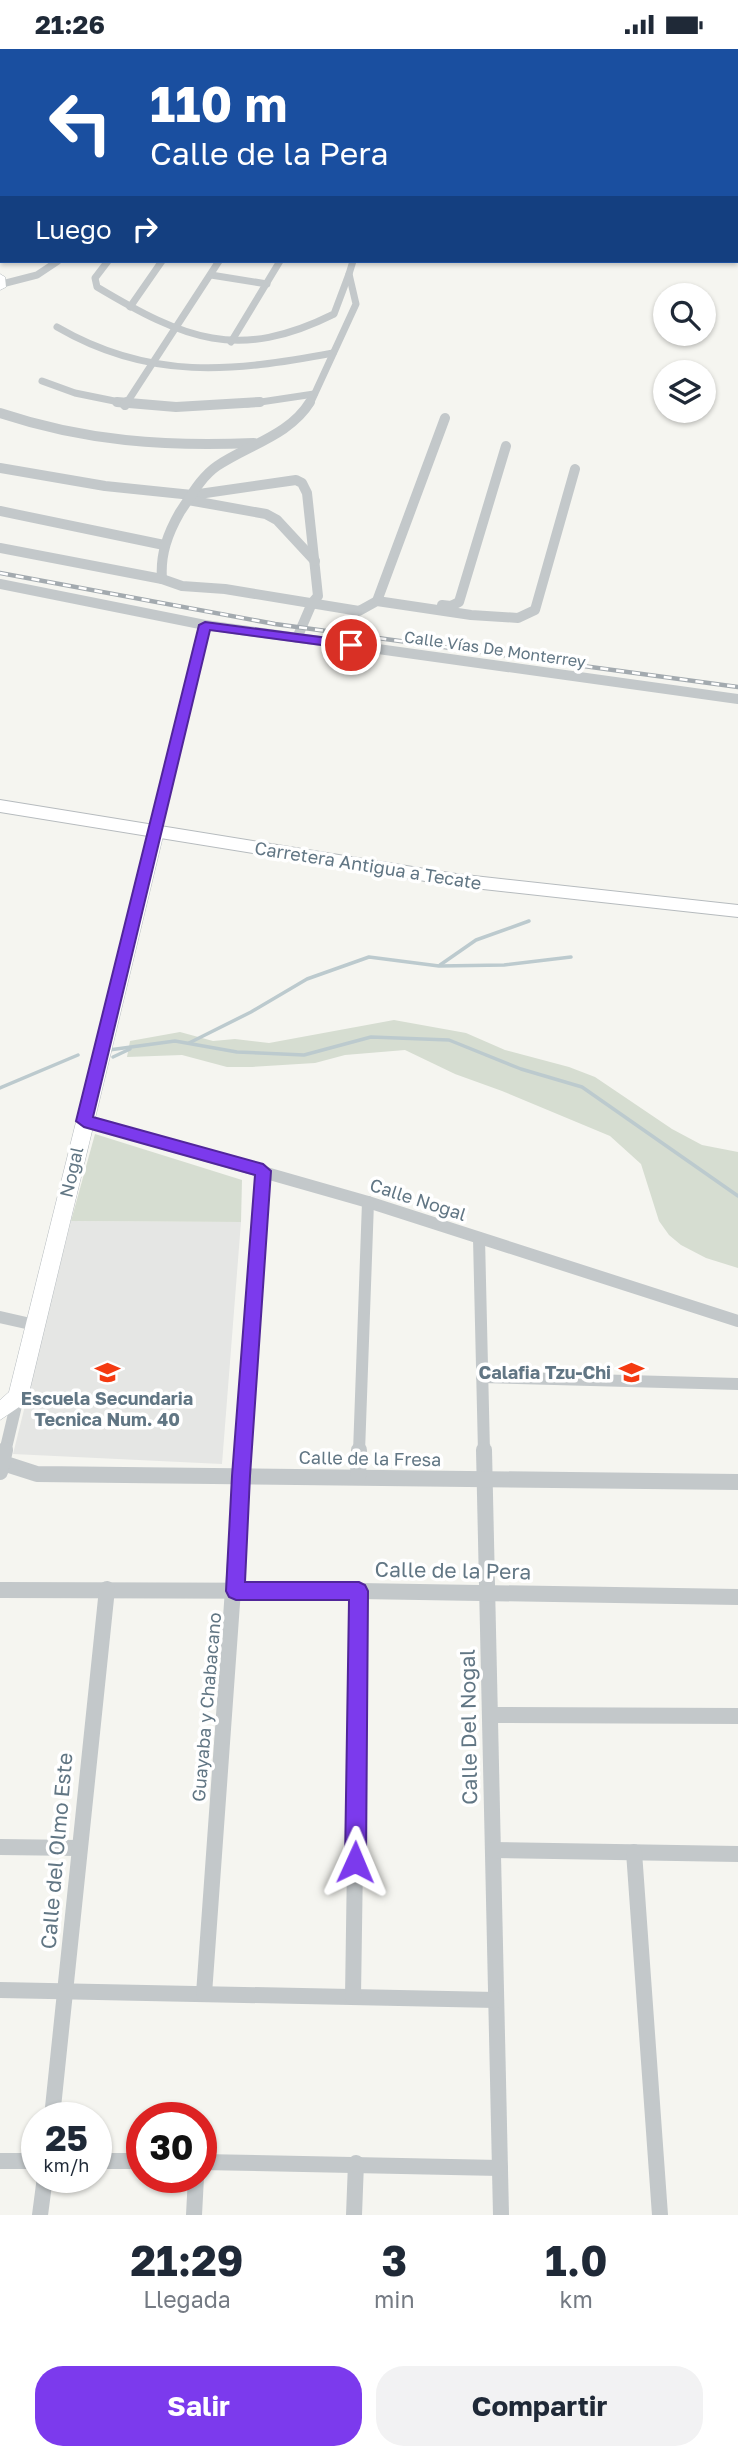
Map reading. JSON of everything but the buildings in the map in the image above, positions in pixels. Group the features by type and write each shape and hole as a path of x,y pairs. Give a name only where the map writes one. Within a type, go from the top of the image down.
{"main road":[{"name":"Carretera Antigua a Tecate","path":"0,806 456,880 738,911"}],"street":[{"path":"1,282 37,275 55,263"},
{"path":"107,263 94,283 130,307 178,327 231,342 298,330 334,314 353,263"},
{"path":"130,307 161,263"},
{"path":"125,405 218,263"},
{"path":"231,342 279,263"},
{"path":"162,579 160,560 164,545 202,479 215,468 300,417 314,394 356,304 349,274"},
{"path":"211,275 267,283"},
{"path":"57,327 76,338 152,365 233,369 333,353"},
{"path":"42,381 85,396 125,405 186,408 314,394"},
{"path":"0,413 30,424 99,440 187,446 255,443"},
{"path":"377,601 445,418"},
{"path":"390,603 451,606 459,602 506,446"},
{"path":"0,468 190,497 266,515 277,520 316,561"},
{"path":"0,548 162,579 182,586 225,589 359,611 377,601 471,615 518,618 535,610 575,469"},
{"path":"190,497 296,479 302,483 307,493 318,596 312,603 297,638"},
{"path":"0,511 164,545"},
{"name":"Calle Vías De Monterrey","path":"0,584 205,625 738,699"},
{"path":"156,832 205,625"},
{"name":"Nogal","path":"1,1466 156,832"},
{"name":"Calle Nogal","path":"84,1121 368,1202 738,1321"},
{"name":"Guayaba y Chabacano","path":"204,1994 236,1591 241,1476 263,1171"},
{"path":"358,1477 368,1202"},
{"name":"Calle Del Nogal","path":"479,1238 501,2215"},
{"path":"0,1317 35,1325"},
{"path":"482,1377 738,1384"},
{"path":"0,1411 18,1397"},
{"name":"Calle de la Fresa","path":"1,1466 37,1474 738,1482"},
{"name":"Calle del Olmo Este","path":"54,2102 67,1992 78,1848 107,1589"},
{"name":"Calle de la Pera","path":"0,1590 359,1591 738,1597"},
{"path":"353,1997 359,1591"},
{"path":"490,1715 738,1716"},
{"path":"0,1847 78,1848"},
{"path":"493,1850 738,1854"},
{"path":"634,1852 660,2215"},
{"path":"0,1990 496,2000"},
{"path":"0,2161 21,2161"},
{"path":"217,2162 500,2168"},
{"path":"354,2215 356,2163"},
{"path":"40,2215 43,2193"},
{"path":"194,2215 195,2193"}],"shaded area":[{"path":"394,1020 466,1033 505,1050 569,1067 595,1077 672,1129 702,1145 738,1152 738,1268 706,1258 681,1245 669,1235 659,1221 641,1164 610,1136 455,1074 405,1050 345,1055 315,1063 252,1067 227,1067 182,1055 127,1057 130,1041 180,1032 213,1041 235,1039 269,1043"},
{"path":"95,1134 242,1180 241,1222 71,1221"},
{"path":"71,1221 241,1222 222,1464 13,1454"}],"waterway":[{"path":"440,965 476,940 529,921"},
{"path":"189,1043 251,1012 307,979 369,957 439,966 504,965 571,957"},
{"path":"109,1050 175,1041 237,1052 304,1055 371,1037 449,1040 521,1069 582,1087 738,1196"},
{"path":"113,1057 130,1049"},
{"path":"0,1088 78,1055"}],"railway":[{"path":"0,573 275,624 738,687"}],"place":[{"name":"Escuela Secundaria Tecnica Num. 40","path":"107,1372"},
{"name":"Calafia Tzu-Chi","path":"631,1373"}],"route":[{"path":"351,645 205,625 84,1121 263,1171 241,1476 236,1591 359,1591 355,1862"}]}
